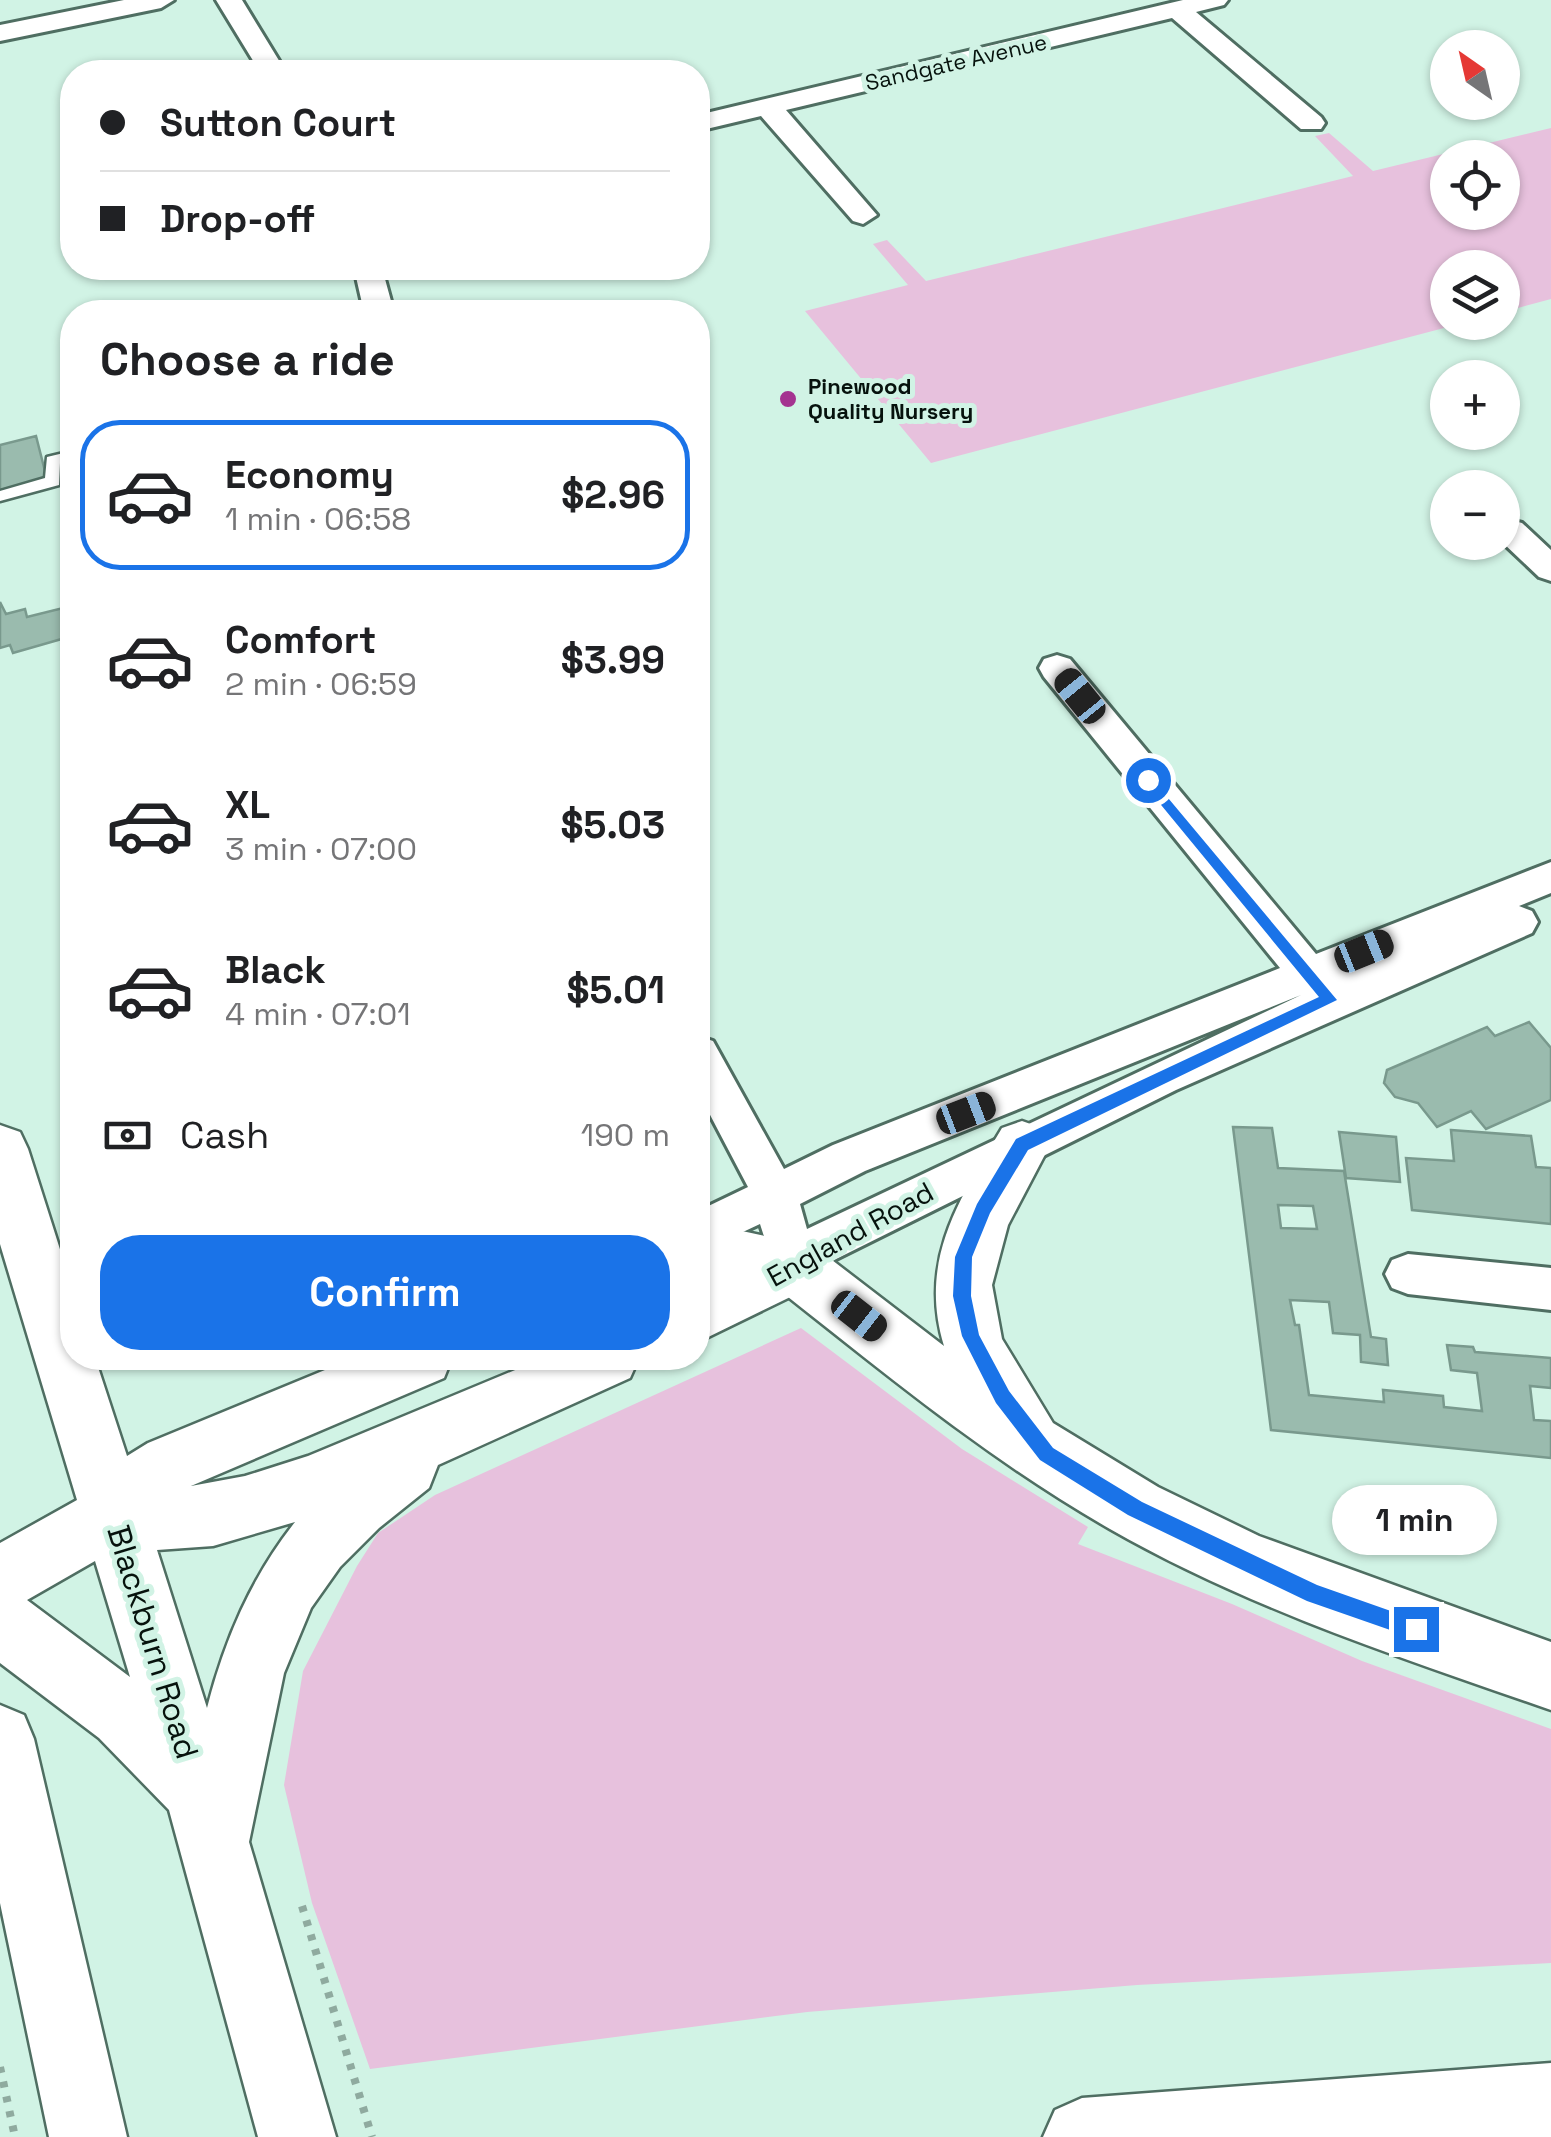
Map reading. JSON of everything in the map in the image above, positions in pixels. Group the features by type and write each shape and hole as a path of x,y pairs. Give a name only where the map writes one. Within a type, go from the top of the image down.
{"main road":[{"path":"1009,1123 964,1257 962,1296 970,1336 988,1373 1046,1454"},
{"name":"Blackburn Road","path":"0,1148 60,1342"},
{"path":"710,1259 742,1258 794,1266 1046,1454 1135,1509 1314,1594 1551,1676"},
{"name":"England Road","path":"710,1309 794,1266"},
{"name":"Blackburn Road","path":"69,1370 207,1820 268,1912 298,2137"},
{"path":"0,1580 113,1514 143,1482 170,1464 393,1370"},
{"path":"113,1514 153,1520 230,1513 476,1420 582,1370"},
{"path":"207,1820 250,1671 285,1585 313,1546 360,1501 476,1420"},
{"path":"0,1621 123,1714 207,1820"},
{"path":"0,1739 88,2137"},
{"path":"1082,2137 1551,2101"}],"street":[{"path":"0,33 161,0"},
{"path":"229,0 266,60"},
{"name":"Sandgate Avenue","path":"710,120 1215,0"},
{"path":"1177,9 1310,123"},
{"path":"768,107 863,214"},
{"path":"1520,541 1551,570"},
{"path":"1056,668 1319,987"},
{"name":"England Road","path":"794,1266 810,1250 1009,1123 1319,987 1494,916 1551,877"},
{"name":"England Road","path":"1494,916 1551,908"},
{"path":"710,1075 775,1194 794,1266"},
{"name":"England Road","path":"710,1228 849,1158 1009,1123"},
{"path":"1408,1274 1551,1290"}],"lane":[{"path":"0,496 53,481 52,460 60,458"}],"path":[{"path":"268,1912 372,2137"},
{"path":"0,2067 14,2137"}],"shaded area":[{"path":"1551,128 1551,299 1520,307 1520,250 1430,250 1430,332 931,463 805,311 908,285 873,244 887,240 926,281 1353,176 1315,136 1329,133 1373,171 1430,157 1430,230 1520,230 1520,140 1501,140"},
{"path":"801,1328 962,1449 1088,1527 1078,1544 1232,1604 1362,1661 1551,1729 1551,1963 1137,1985 807,2012 370,2069 312,1903 284,1785 303,1671 378,1533 435,1495"}],"building":[{"path":"36,436 47,479 0,490 0,445"},
{"path":"0,602 6,614 25,609 27,617 60,609 60,639 13,653 10,645 0,648"},
{"path":"1529,1022 1551,1048 1551,1100 1486,1129 1471,1111 1437,1127 1418,1103 1395,1097 1384,1083 1387,1070 1487,1027 1495,1036"},
{"path":"1233,1127 1272,1128 1278,1168 1344,1171 1371,1337 1386,1339 1388,1365 1361,1362 1360,1335 1333,1333 1329,1302 1290,1300 1295,1325 1299,1325 1309,1395 1384,1402 1383,1390 1443,1396 1444,1407 1482,1411 1477,1373 1451,1370 1447,1345 1473,1347 1475,1352 1551,1358 1551,1388 1530,1386 1534,1420 1551,1421 1551,1458 1271,1430","holes":["1278,1205 1313,1206 1317,1229 1281,1228"]},
{"path":"1451,1130 1531,1136 1536,1167 1551,1168 1551,1224 1412,1210 1406,1158 1454,1161"},
{"path":"1339,1132 1396,1137 1400,1182 1346,1178"}],"place":[{"name":"Pinewood Quality Nursery","path":"788,399"}],"route":[{"path":"1148,780 1330,1000 1022,1144 983,1210 964,1257 962,1296 970,1336 1002,1397 1046,1454 1135,1509 1314,1594 1416,1629"}]}
